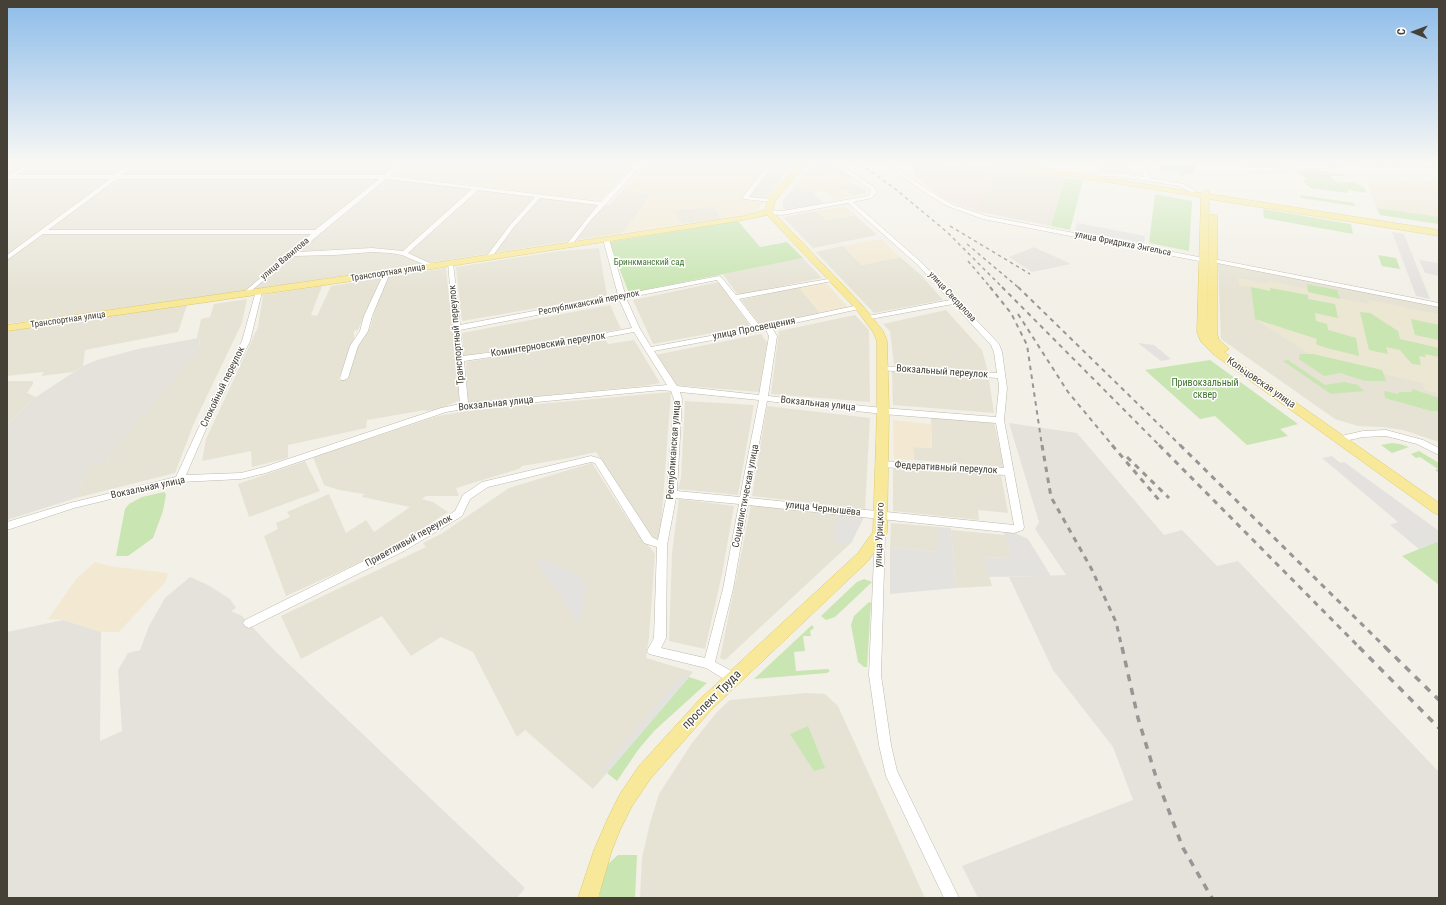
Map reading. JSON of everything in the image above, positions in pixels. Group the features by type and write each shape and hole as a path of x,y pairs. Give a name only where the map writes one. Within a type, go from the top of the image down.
{"main road":[{"path":"769,212 770,206"},
{"name":"Кольцовская улица","path":"1209,206 1209,261 1212,334 1215,341 1439,510"},
{"path":"1279,206 1439,232"},
{"name":"Транспортная улица","path":"7,328 606,240 744,218 769,212"},
{"name":"улица Урицкого","path":"769,212 859,307 878,331 882,341 883,411 880,533"},
{"name":"Кольцовская улица","path":"1344,438 1439,501"},
{"name":"проспект Труда","path":"588,898 606,843 634,787 645,772 692,718 863,557 880,533"}],"street":[{"path":"7,258 76,206"},
{"name":"улица Вавилова","path":"245,294 349,206"},
{"path":"404,253 457,206"},
{"path":"489,257 512,226 530,206"},
{"path":"569,245 601,206"},
{"path":"769,212 782,213 820,206"},
{"name":"улица Свердлова","path":"855,206 920,264 995,344 998,352 1003,388 1000,420 1019,525"},
{"name":"улица Фридриха Энгельса","path":"952,206 979,216 1439,305"},
{"path":"42,232 317,232"},
{"name":"Республиканская улица","path":"606,240 622,297 636,329 670,384 675,389 678,399 672,494 662,545 660,638 653,651 709,664"},
{"path":"291,254 372,250 404,253 432,266"},
{"name":"Транспортный переулок","path":"450,263 458,328 460,381 464,406"},
{"path":"344,378 354,346 364,331 368,316 387,273"},
{"name":"Республиканский переулок","path":"458,328 719,278"},
{"name":"Социалистическая улица","path":"709,664 728,590 764,398 773,336 763,328 734,298 719,278"},
{"path":"734,298 832,278"},
{"name":"Спокойный переулок","path":"180,479 202,429 246,341 258,292"},
{"path":"868,318 956,302"},
{"name":"улица Просвещения","path":"648,350 763,328 859,307"},
{"name":"Коминтерновский переулок","path":"460,359 525,350 636,329"},
{"name":"Вокзальный переулок","path":"882,368 1002,376"},
{"name":"Вокзальная улица","path":"7,526 73,505 180,479 241,476 266,470 444,410 464,406 662,387 883,411 1000,420"},
{"path":"1344,438 1373,433 1386,434 1420,442 1439,452"},
{"name":"Приветливый переулок","path":"249,623 400,548 450,519 459,513 466,497 485,484 591,459 598,461 648,540 662,545"},
{"name":"Федеративный переулок","path":"882,464 1009,472"},
{"name":"улица Чернышёва","path":"672,494 1014,529 1019,527 1019,525"},
{"name":"улица Урицкого","path":"880,533 875,676 885,745 891,772 952,898"},
{"path":"709,664 733,678"}],"shaded area":[{"path":"7,206 643,206 622,233 244,291 7,324"},
{"path":"643,206 760,206 757,210 747,215 722,219 714,207 674,210 682,224 622,233"},
{"path":"783,206 806,206 786,210"},
{"path":"783,206 806,206 786,210"},
{"path":"845,206 855,215 826,220 816,211"},
{"path":"962,206 977,206 975,211"},
{"path":"977,206 1057,206 1051,226 975,211"},
{"path":"1376,206 1439,206 1439,224 1380,215"},
{"path":"714,207 722,219 682,224 673,210"},
{"path":"816,211 826,220 855,215 877,235 813,248 783,217"},
{"path":"1077,223 1145,236 1144,243 1075,231"},
{"path":"1392,232 1404,234 1430,299 1416,296"},
{"path":"881,239 900,257 862,265 843,246"},
{"path":"843,246 862,265 900,257 921,275 943,300 874,313 816,252"},
{"path":"1034,247 1071,264 1032,272 1009,257"},
{"path":"599,248 607,296 462,321 456,267 560,251"},
{"path":"803,258 822,278 738,295 723,274"},
{"path":"1419,260 1439,263 1439,276 1425,273"},
{"path":"1218,263 1439,306 1439,442 1403,430 1358,426 1335,419 1221,339"},
{"path":"446,268 460,400 433,412 432,410 425,410 367,420 366,428 288,445 288,458 252,467 251,451 202,461 206,439 258,327 263,295 322,286 311,315 317,316 331,286 381,278 358,330 354,331 354,339 338,380 348,379 356,346 370,328 377,303 388,277"},
{"path":"1238,278 1268,284 1268,281 1308,289 1308,292 1368,304 1368,300 1439,314 1439,394 1424,390 1423,383 1317,359 1255,319 1251,287 1239,285"},
{"path":"719,282 750,326 653,344 633,300"},
{"path":"825,282 848,307 820,313 799,287"},
{"path":"799,287 820,313 761,326 741,300"},
{"path":"247,299 242,323 194,423 175,473 76,498 90,463 106,464 114,450 200,346 199,338 197,338 201,319 210,317 214,304"},
{"path":"187,305 178,332 85,350 83,366 73,372 41,376 44,372 7,376 7,330"},
{"path":"610,305 621,329 464,356 462,333"},
{"path":"946,310 982,350 988,372 894,365 890,331 883,324"},
{"path":"855,315 869,330 870,402 771,394 779,331"},
{"path":"761,334 767,343 759,392 674,385 655,355"},
{"path":"199,338 200,349 114,450 106,464 90,464 76,498 7,520 7,424 36,397 83,366 97,360 138,349"},
{"path":"605,339 608,344 634,340 660,383 644,386 468,403 466,362"},
{"path":"1138,343 1154,345 1171,359 1161,361"},
{"path":"892,371 989,380 994,413 893,405"},
{"path":"9,381 33,381 33,384 27,393 36,397 7,424 7,383"},
{"path":"671,392 660,540 652,539 596,452 522,466 519,469 456,488 459,496 426,496 422,499 433,502 448,512 388,551 387,550 286,596 264,536 278,529 276,523 290,517 287,512 329,494 346,533 366,520 374,532 410,507 362,497 364,494 339,490 324,485 313,457 438,416 473,410"},
{"path":"685,401 754,405 738,495 678,489 681,478"},
{"path":"767,406 870,418 865,509 752,496"},
{"path":"931,417 994,423 1004,467 914,460 913,447 932,448"},
{"path":"893,420 931,424 932,448 913,447 914,460 894,459"},
{"path":"1009,423 1077,433 1164,535 1182,530 1217,566 1238,561 1439,772 1439,898 978,898 962,866 1133,800 1113,747 1053,670 1009,577 1066,575 1035,529 1039,522"},
{"path":"1332,456 1340,463 1344,462 1439,531 1439,541 1419,549 1390,525 1398,522 1322,458"},
{"path":"305,461 320,491 249,517 238,484"},
{"path":"592,463 627,518 655,554 646,658 693,672 593,789 525,730 517,737 473,652 441,637 411,656 382,616 301,659 281,616 426,547 423,543 441,534 509,488"},
{"path":"893,469 1001,475 1008,513 978,510 979,520 893,511"},
{"path":"679,499 734,506 722,574 705,649 669,641 672,553"},
{"path":"751,505 864,517 851,543 725,660 720,658"},
{"path":"835,517 863,519 851,543 834,543"},
{"path":"891,523 938,527 938,552 890,547"},
{"path":"938,527 951,528 956,588 890,594 890,547 938,552"},
{"path":"951,530 1005,535 1011,557 984,558 992,586 956,588"},
{"path":"1004,532 1013,532 1028,539 1051,576 989,577 984,558 1011,557"},
{"path":"544,559 582,578 587,587 579,624 537,563"},
{"path":"95,562 109,566 168,573 166,581 119,632 101,632 63,620 48,619 76,579"},
{"path":"190,577 208,585 230,599 236,608 231,611 242,616 273,649 525,888 517,898 7,898 7,632 63,620 101,632 100,741 122,731 118,670 128,653 140,650 149,626 165,598"},
{"path":"682,675 689,677 607,773 602,769"},
{"path":"806,693 825,694 838,706 925,898 640,898 642,858 650,823 659,794 692,743 717,712 730,700"}],"green space":[{"path":"1057,206 1076,206 1070,230 1051,226"},
{"path":"1154,206 1192,206 1189,251 1149,243"},
{"path":"1377,208 1439,217 1439,224 1380,215"},
{"path":"1263,209 1351,224 1353,234 1264,218"},
{"name":"Бринкманский сад","path":"738,221 760,247 787,242 803,258 629,293 609,242"},
{"path":"1378,255 1396,258 1400,269 1382,266"},
{"path":"1307,284 1337,290 1340,299 1308,292"},
{"path":"1251,287 1270,291 1270,288 1308,295 1308,299 1335,304 1338,318 1315,313 1316,321 1327,324 1328,330 1356,338 1359,356 1323,347 1316,344 1317,339 1255,319"},
{"path":"1360,312 1370,313 1398,331 1400,339 1439,348 1439,357 1425,354 1426,357 1419,356 1421,365 1412,364 1400,350 1386,347 1388,354 1369,350"},
{"path":"1411,319 1439,325 1439,340 1415,335"},
{"path":"1300,354 1313,354 1382,370 1386,381 1365,381 1340,373 1324,376 1299,359"},
{"name":"Привокзальный сквер","path":"1210,360 1298,424 1280,429 1288,436 1247,445 1215,416 1200,419 1145,370"},
{"path":"1288,360 1325,385 1344,382 1358,385 1364,391 1331,394 1283,361"},
{"path":"1412,389 1439,398 1439,411 1431,411 1385,398 1384,391 1398,394 1399,392 1412,392"},
{"path":"1392,443 1409,447 1392,453 1381,445"},
{"path":"1419,451 1439,463 1439,473 1435,470 1438,469 1420,457 1416,458 1411,454"},
{"path":"164,492 166,494 163,511 153,538 128,556 116,556 125,509 129,504 142,497"},
{"path":"1439,541 1439,585 1402,556"},
{"path":"864,579 872,582 835,617 826,620 821,616 857,582"},
{"path":"869,602 871,603 867,667 864,667 858,662 851,625 854,616"},
{"path":"812,625 814,628 810,631 811,636 803,636 805,651 794,652 796,671 828,669 830,671 827,673 754,679"},
{"path":"689,677 707,683 654,731 638,750 617,781 607,773"},
{"path":"808,726 825,768 814,771 790,734"},
{"path":"618,855 637,855 635,898 599,898 603,876 607,865"}],"railway":[{"path":"916,206 947,232 1002,287"},
{"path":"950,226 1030,274"},
{"path":"967,244 1019,288"},
{"path":"968,261 991,288"},
{"path":"990,287 1011,313 1027,345 1042,446"},
{"path":"1002,287 1160,446"},
{"path":"1018,287 1181,446"},
{"path":"1018,314 1068,392 1113,446"},
{"path":"1042,445 1051,497 1091,568 1116,622 1122,648"},
{"path":"1112,445 1159,500"},
{"path":"1159,445 1360,648"},
{"path":"1180,445 1386,648"},
{"path":"1127,457 1169,498"},
{"path":"1122,647 1138,718 1156,777 1183,848 1212,898"},
{"path":"1359,647 1439,728"},
{"path":"1385,647 1439,700"}]}
